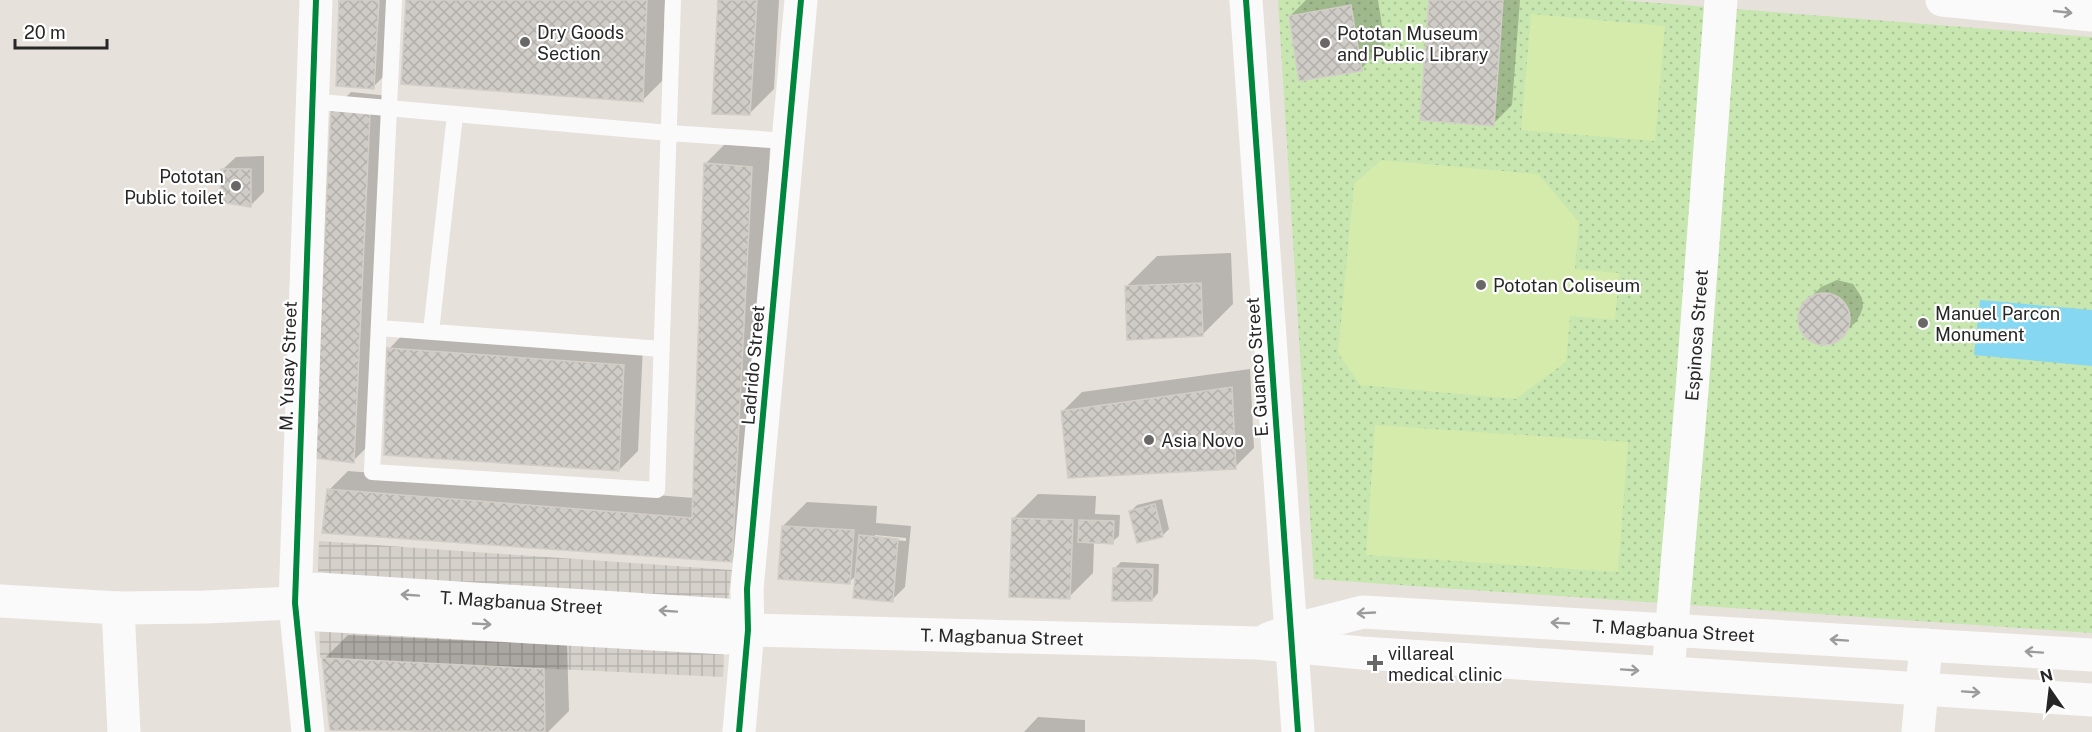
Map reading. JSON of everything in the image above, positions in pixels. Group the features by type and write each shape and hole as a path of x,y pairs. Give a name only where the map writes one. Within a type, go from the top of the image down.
{"street":[{"name":"M. Yusay Street","path":"308,732 294,603 316,0"},
{"name":"Ladrido Street","path":"739,732 748,630 747,589 801,0"},
{"name":"E. Guanco Street","path":"1246,0 1298,732"},
{"name":"Espinosa Street","path":"1668,672 1721,0"},
{"path":"1942,0 2092,15"},
{"name":"T. Magbanua Street","path":"0,602 118,608 205,608 294,603 319,615 725,638 748,630 1258,643 1292,638 1363,612 2092,655"},
{"path":"118,608 124,732"},
{"name":"T. Magbanua Street","path":"1292,638 1362,653 2092,700"},
{"path":"1918,732 1926,645"}],"lane":[{"path":"394,0 372,472 657,490 673,0"},
{"path":"312,98 320,102 455,115 788,141"},
{"path":"431,332 455,115"},
{"path":"379,328 662,349"}],"green space":[{"path":"1278,0 1620,0 2092,37 2092,633 1314,579"},
{"path":"1531,14 1665,26 1655,141 1521,130"},
{"name":"Pototan Coliseum","path":"1381,160 1538,174 1579,222 1575,269 1619,273 1615,320 1570,316 1566,362 1516,399 1360,385 1338,353 1354,184"},
{"path":"1375,425 1628,442 1618,572 1366,555"}],"shaded area":[{"path":"319,541 732,570 726,615 318,589"},
{"path":"319,615 725,638 723,677 320,658"}],"water":[{"path":"1980,300 2092,310 2092,366 1974,355"}],"building":[{"path":"339,0 379,0 374,89 336,86"},
{"name":"Dry Goods Section","path":"406,0 647,0 643,102 401,84"},
{"path":"718,0 757,0 750,115 712,114"},
{"path":"1429,0 1503,0 1494,126 1420,120"},
{"name":"Pototan Museum and Public Library","path":"1351,5 1362,71 1299,81 1289,16"},
{"path":"331,110 370,114 354,463 316,458"},
{"path":"704,163 752,167 732,562 322,533 327,489 692,518"},
{"name":"Pototan Public toilet","path":"221,169 251,169 251,207 220,202"},
{"path":"1201,283 1203,336 1127,340 1125,286"},
{"path":"1824,293 1834,295 1842,301 1848,309 1850,319 1848,329 1842,337 1834,343 1824,345 1814,343 1806,337 1800,329 1798,319 1800,309 1806,301 1814,295"},
{"path":"387,348 624,365 619,471 384,455"},
{"name":"Asia Novo","path":"1232,387 1236,469 1068,478 1061,411"},
{"path":"1155,504 1163,537 1137,543 1129,511"},
{"path":"1012,518 1073,520 1070,599 1009,597"},
{"path":"1079,520 1114,521 1113,544 1078,542"},
{"path":"782,526 854,530 850,584 778,579"},
{"path":"859,535 898,539 893,602 853,598"},
{"path":"1113,568 1153,569 1152,601 1112,601"},
{"path":"322,658 544,669 545,732 330,730"}],"cycle path":[{"path":"308,732 295,603 316,0"},
{"path":"739,732 748,630 747,589 801,0"},
{"path":"1246,0 1298,732"}],"place":[{"name":"Dry Goods Section","path":"525,42"},
{"name":"Pototan Museum and Public Library","path":"1325,43"},
{"name":"Pototan Public toilet","path":"236,186"},
{"name":"Pototan Coliseum","path":"1481,285"},
{"name":"Manuel Parcon Monument","path":"1923,323"},
{"name":"Asia Novo","path":"1149,440"},
{"name":"villareal medical clinic","path":"1375,663"}]}
